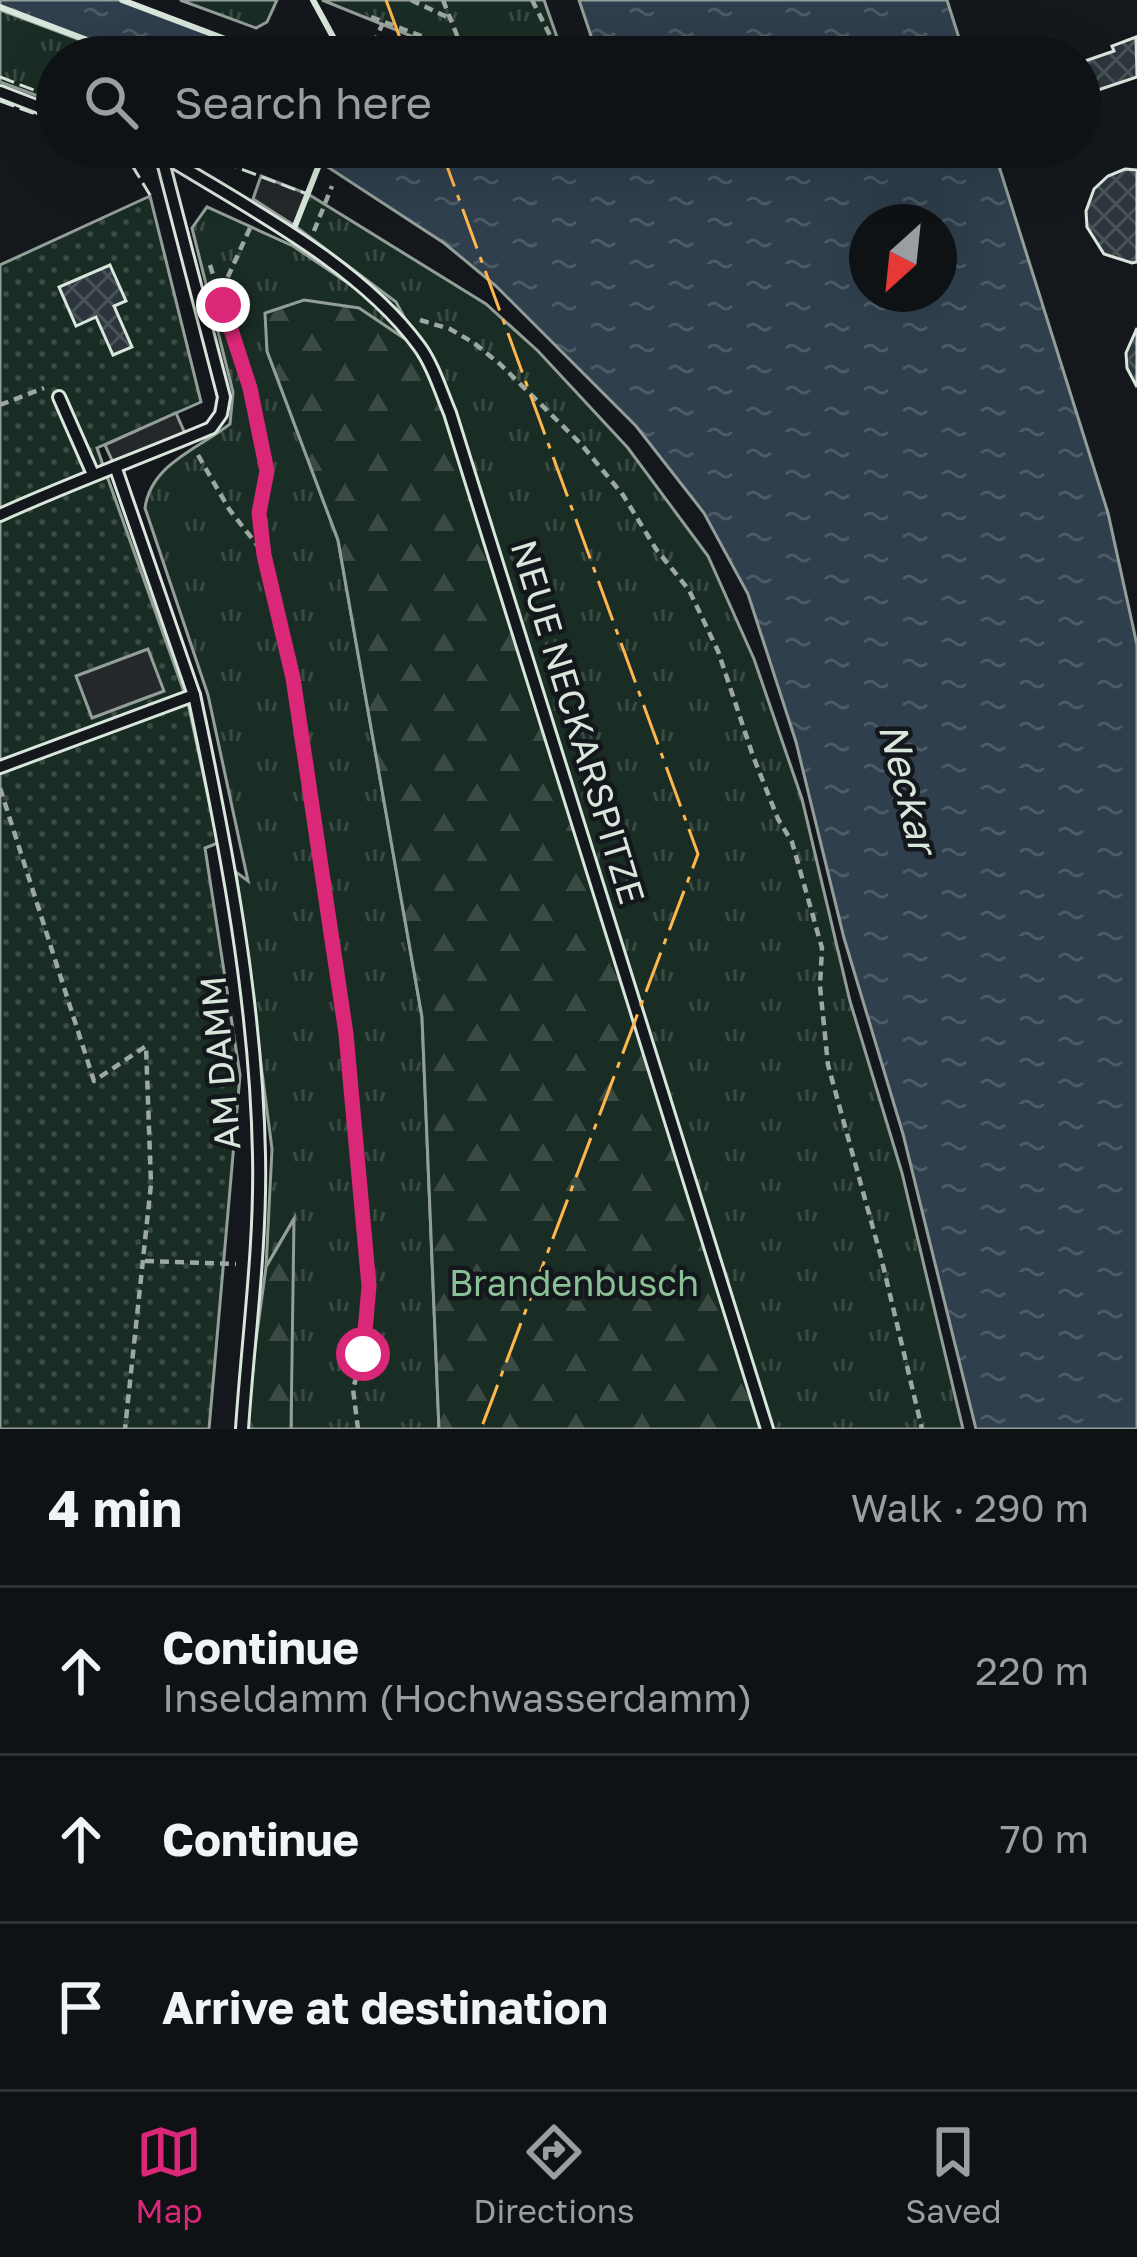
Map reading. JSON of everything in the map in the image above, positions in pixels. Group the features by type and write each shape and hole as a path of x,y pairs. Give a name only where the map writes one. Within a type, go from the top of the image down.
{"lane":[{"path":"0,92 36,106"},
{"path":"0,515 92,472 116,469 211,428 221,414 224,397 165,168"},
{"name":"NEUE NECKARSPITZE","path":"183,168 337,268 391,312 423,351 450,413 767,1429"},
{"path":"59,398 92,472"},
{"name":"AM DAMM","path":"116,469 194,695 225,839 255,1066 259,1160 242,1429"},
{"path":"0,767 194,695"}],"path":[{"path":"411,0 447,17"},
{"path":"443,0 447,17 460,36"},
{"path":"532,0 550,36"},
{"path":"371,17 419,36"},
{"path":"377,36 383,23"},
{"path":"312,238 332,186"},
{"path":"245,207 250,226 226,281 223,305 250,388 267,471 259,513 264,555 293,678 346,1034 369,1286 363,1354 352,1388 358,1429"},
{"path":"391,312 450,329 474,344 555,417 623,495 656,549 689,590 718,651 761,777 792,842 822,948 820,986 828,1065 922,1429"},
{"path":"0,405 42,386 59,398"},
{"path":"187,438 264,555"},
{"path":"0,788 94,1081 146,1046 151,1169 124,1429"},
{"path":"143,1262 254,1265"}],"green space":[{"path":"180,0 277,0 267,22 256,28"},
{"path":"322,0 544,0 557,36 411,36"},
{"path":"0,10 70,36 36,36 36,95 0,82"},
{"path":"308,194 486,304 538,351 628,448 708,556 754,659 802,799 850,1001 902,1173 963,1429 767,1429 267,351 338,540 422,1017 439,1429 291,1429 292,1222 266,1267 272,1149 236,872 248,881 208,695 145,508 166,469 230,424 233,392 192,228 207,207 293,246 391,312 418,343 396,302 295,226"},
{"path":"150,196 201,402 97,448 188,703 218,843 205,848 240,1075 209,1429 0,1429 0,265"},
{"name":"Brandenbusch","path":"304,300 359,308 423,351 450,413 767,1429 439,1429 422,1017 338,540 267,351 265,313"},
{"path":"294,1219 291,1429 244,1429 266,1267"}],"shaded area":[{"path":"261,176 308,194 295,226 253,199"},
{"path":"176,413 187,438 116,469 105,445"},
{"path":"148,649 164,691 92,718 76,676"}],"water":[{"path":"0,0 122,0 218,36 77,36 0,7"},
{"path":"579,0 947,0 958,36 591,36"},
{"name":"Neckar","path":"329,168 1000,168 1108,513 1137,645 1137,1429 976,1429 903,1134 844,938 796,742 748,594 704,513 636,426 496,286 444,243"}],"building":[{"path":"1136,37 1137,77 1101,89 1101,55 1114,51 1112,46"},
{"path":"1125,169 1137,170 1137,262 1132,263 1104,254 1087,227 1086,211 1094,189"},
{"path":"110,265 126,301 114,306 132,347 113,355 96,317 76,326 59,287"},
{"path":"1137,328 1137,387 1127,368 1126,353"}],"fence":[{"path":"312,0 332,36"},
{"path":"0,77 36,91"},
{"path":"0,101 36,114"},
{"path":"134,168 150,195"},
{"path":"238,168 307,194"},
{"path":"294,228 317,168"}],"wall":[{"path":"122,0 217,36"},
{"path":"313,0 333,36"},
{"path":"0,7 77,36"},
{"path":"295,226 318,168"}],"power":[{"path":"386,0 399,36"},
{"path":"448,168 698,854 481,1429"}],"route":[{"path":"223,305 250,388 267,471 259,513 264,555 293,678 346,1034 369,1286 363,1354"}]}
